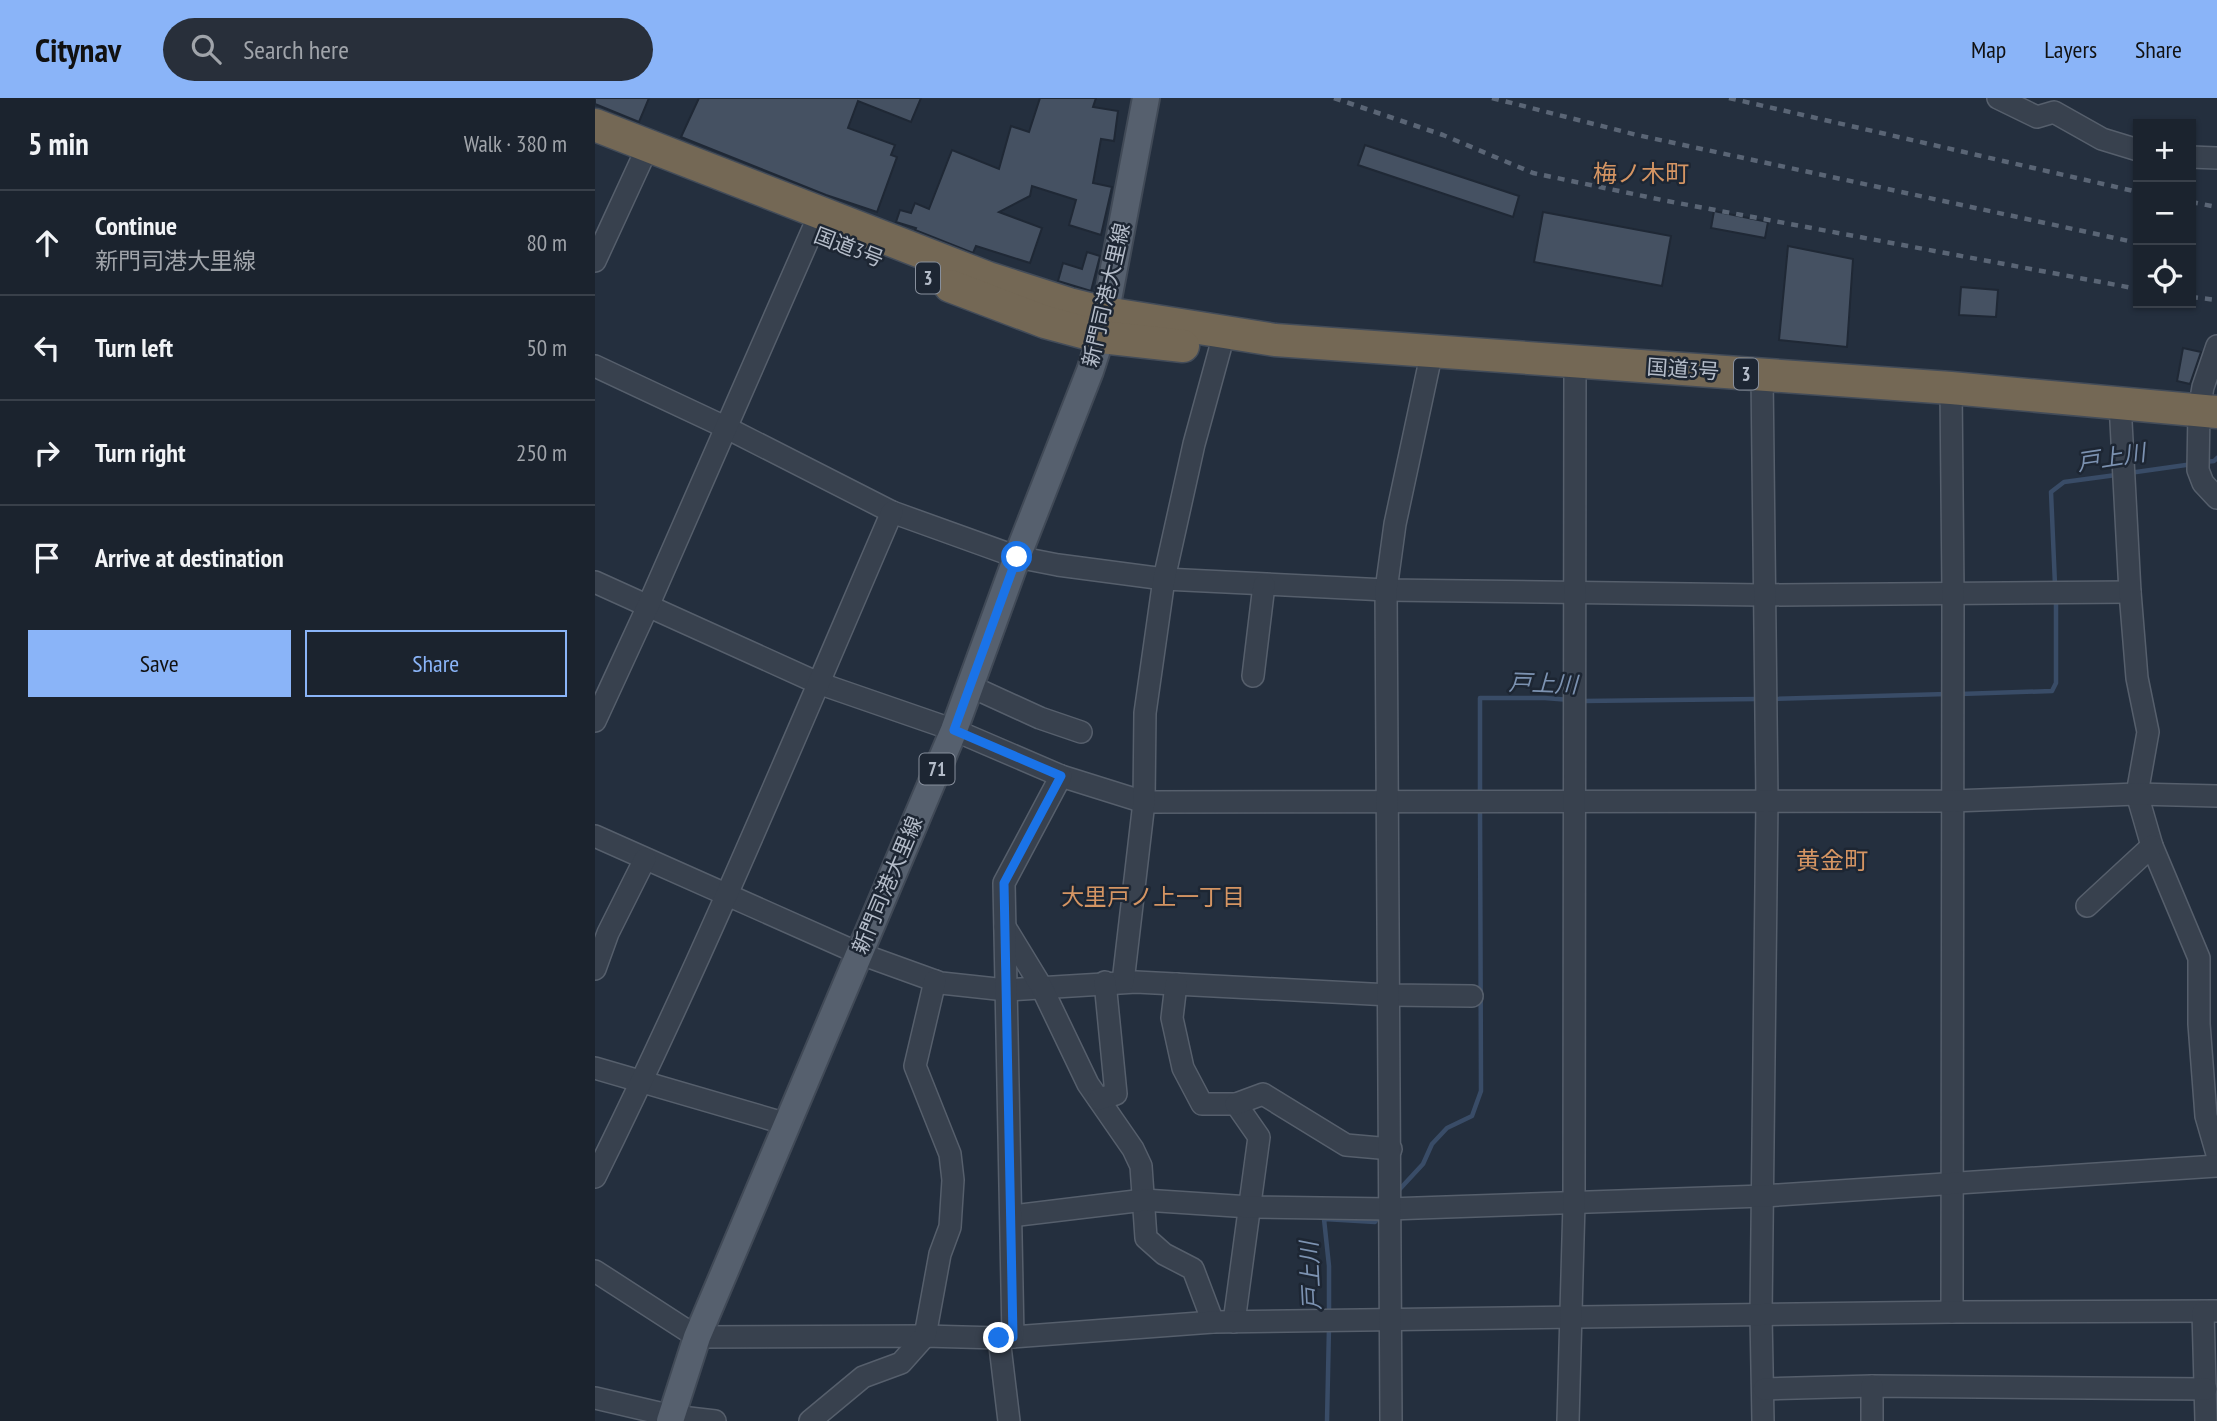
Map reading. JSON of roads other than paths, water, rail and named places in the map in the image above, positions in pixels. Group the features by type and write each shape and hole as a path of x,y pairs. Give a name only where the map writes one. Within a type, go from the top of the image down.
{"highway":[{"name":"国道3号","path":"595,125 645,154 817,223 1045,322 1220,330 1275,341 1951,388 2208,411"},
{"name":"国道3号","path":"595,144 645,154"},
{"name":"国道3号","path":"1103,325 1220,349 1275,341"}],"main road":[{"name":"新門司港大里線","path":"671,1418 697,1337 954,730 1017,557 1090,371 1103,325 1146,98"}],"street":[{"path":"1998,98 2037,117 2054,113 2102,139 2133,148"},
{"path":"595,261 645,154"},
{"path":"2196,157 2217,158"},
{"path":"595,721 817,223"},
{"path":"2217,346 2203,387 2208,411 2198,470 2203,483 2217,498"},
{"path":"1099,1099 1116,1094 1114,982 1144,802 1145,713 1164,579 1194,444 1220,349"},
{"path":"1391,1421 1386,590 1395,524 1431,351"},
{"path":"1567,1421 1574,1203 1575,361"},
{"path":"595,366 725,427 892,512 1017,557 1058,565 1164,579 1386,590 1763,595 2130,592"},
{"path":"1762,376 1766,800 1761,1315 1763,1421"},
{"path":"1951,388 1952,1312"},
{"path":"2120,403 2137,678 2148,732 2137,794 2152,846 2199,958 2208,1023 2206,1116 2217,1154"},
{"path":"595,1178 728,897 892,512"},
{"path":"595,582 818,682 954,730 1061,776 1144,802 1953,801 2137,794 2217,796"},
{"path":"1252,676 1264,585"},
{"path":"970,686 1041,718 1081,732"},
{"path":"1009,1421 1006,1338 1011,1216 1004,883 1061,776"},
{"path":"595,836 858,953 935,981 1006,990 1114,982 1390,995 1472,996"},
{"path":"2087,906 2152,846"},
{"path":"595,969 608,933 645,859"},
{"path":"1004,925 1041,986 1088,1084 1133,1149 1141,1166 1146,1238 1164,1254 1193,1269 1223,1322"},
{"path":"810,1421 863,1377 901,1363 925,1336 940,1254 950,1227 953,1180 950,1154 915,1066 935,981"},
{"path":"1176,984 1172,1018 1183,1068 1202,1104 1236,1104 1263,1094 1346,1145 1391,1149"},
{"path":"595,1068 787,1124"},
{"path":"1223,1322 1249,1207 1259,1138 1236,1104"},
{"path":"1011,1216 1144,1200 1249,1207 1389,1209 1763,1196 2217,1166"},
{"path":"595,1271 697,1337 1006,1338 1223,1322 1572,1316 2210,1311 2206,1421"},
{"path":"1764,1389 1873,1386 2206,1389"},
{"path":"1872,1421 1873,1386"},
{"path":"595,1398 671,1418 715,1421"}],"waterway":[{"name":"戸上川","path":"2205,462 2217,458"},
{"name":"戸上川","path":"2129,473 2193,464"},
{"name":"戸上川","path":"2055,585 2051,492 2064,482 2116,475"},
{"name":"戸上川","path":"1960,694 2052,691 2056,683 2056,597"},
{"name":"戸上川","path":"1771,699 1947,694"},
{"name":"戸上川","path":"1480,796 1480,698 1570,700"},
{"name":"戸上川","path":"1582,701 1758,699"},
{"name":"戸上川","path":"1398,1191 1423,1164 1432,1144 1447,1128 1472,1116 1481,1091 1480,808"},
{"name":"戸上川","path":"1329,1315 1329,1266 1324,1219 1375,1222 1380,1215"},
{"name":"戸上川","path":"1327,1421 1329,1327"}],"railway":[{"path":"1334,98 1443,135 1533,173 1667,201 2133,288"},
{"path":"1492,98 1637,135 2133,242"},
{"path":"1729,98 2133,191"},
{"path":"2196,203 2217,207"},
{"path":"2196,298 2217,300"}],"district":[{"name":"梅ノ木町","path":"1641,173"},
{"name":"黄金町","path":"1832,860"},
{"name":"大里戸ノ上一丁目","path":"1153,896"}]}
